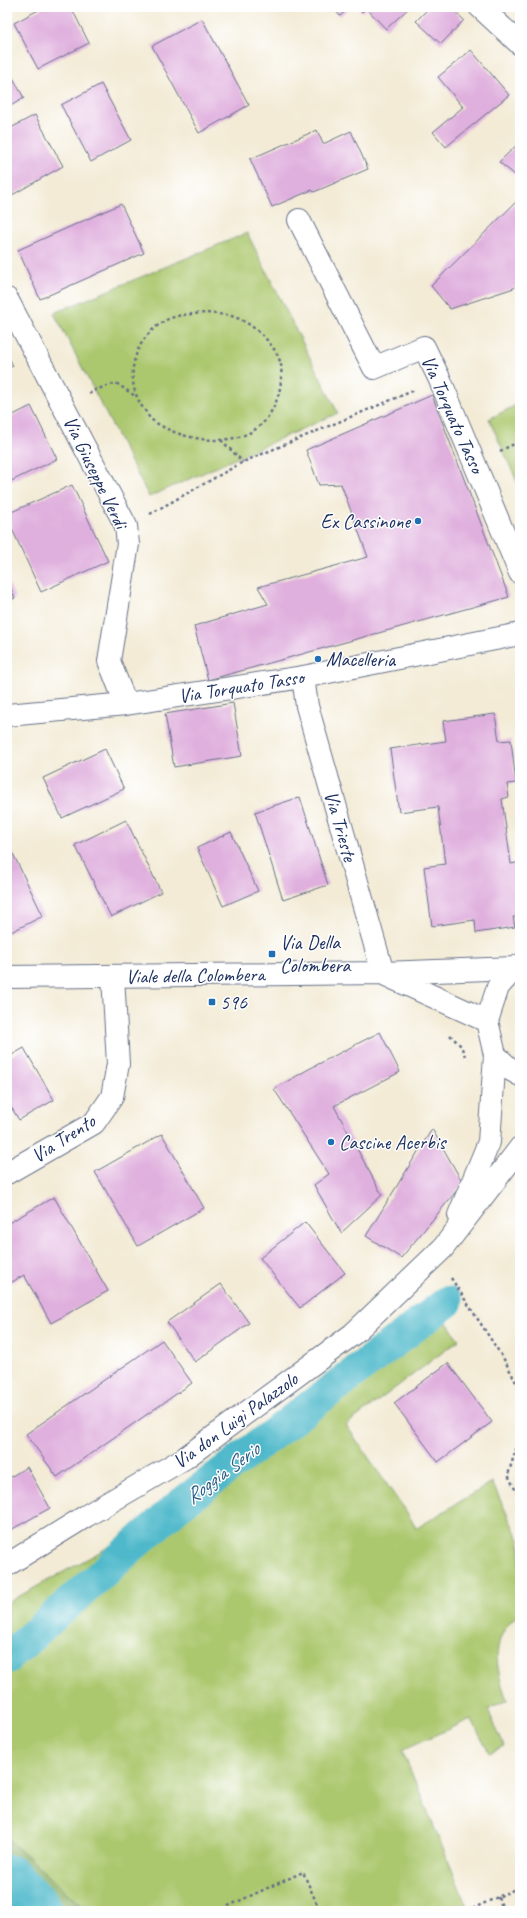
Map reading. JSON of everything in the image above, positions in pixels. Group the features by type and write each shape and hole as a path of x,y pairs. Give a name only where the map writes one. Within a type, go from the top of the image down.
{"street":[{"path":"480,7 520,44"},
{"name":"Via Torquato Tasso","path":"299,220 374,368 424,347 440,380 520,574"},
{"name":"Via Giuseppe Verdi","path":"7,299 126,526 128,544 109,661 126,704"},
{"name":"Via Torquato Tasso","path":"7,715 126,704 303,677 520,634"},
{"name":"Via Trieste","path":"303,677 307,706 383,973"},
{"path":"487,1021 498,987 517,966"},
{"name":"Viale della Colombera","path":"7,977 383,973 517,966"},
{"name":"Viale della Colombera","path":"383,973 487,1021"},
{"name":"Via Trento","path":"7,1173 94,1122 112,1096 118,1064 113,976"},
{"name":"Via don Luigi Palazzolo","path":"444,1248 489,1142 495,1055 487,1021"},
{"path":"495,1055 511,1070 520,1075"},
{"name":"Via don Luigi Palazzolo","path":"7,1565 86,1516 185,1458 353,1334 444,1248 520,1148"}],"path":[{"path":"66,410 95,390 116,383 135,397 151,419 170,429 196,439 234,439 248,434 262,424 273,409 280,390 281,365 272,344 257,330 232,316 207,313 175,317 163,321 144,337 135,354 131,377 135,397"},
{"path":"126,526 243,462 440,380"},
{"path":"221,440 243,462"},
{"path":"500,451 520,441"},
{"path":"449,1275 505,1361 520,1390"},
{"path":"520,1436 508,1475 520,1499"},
{"path":"217,1911 303,1872 320,1911"},
{"path":"467,1911 520,1887"},
{"path":"498,1897 504,1911"}],"green space":[{"path":"247,233 338,413 149,497 54,313"},
{"path":"520,403 520,488 489,419"},
{"path":"432,1301 459,1340 346,1425 417,1528 492,1482 520,1542 520,1613 510,1622 503,1632 497,1653 500,1676 507,1700 488,1710 504,1746 489,1753 471,1719 402,1750 467,1906 457,1911 47,1911 7,1875 7,1603 107,1548 385,1341"},
{"path":"7,1838 87,1911 7,1911"}],"building":[{"path":"44,7 71,7 89,43 38,69 14,23"},
{"path":"332,7 351,7 340,16"},
{"path":"357,7 410,7 386,29 366,8 362,12"},
{"path":"430,7 450,7 464,20 441,44 416,21"},
{"path":"202,19 249,105 199,133 152,46"},
{"path":"471,50 509,95 446,147 433,132 463,107 438,77"},
{"path":"7,67 24,98 7,108"},
{"path":"101,84 131,140 91,162 61,105"},
{"path":"35,115 63,166 7,198 7,130"},
{"path":"317,130 323,144 351,131 368,169 314,192 312,190 272,207 250,159"},
{"path":"520,142 520,179 499,162"},
{"path":"520,198 520,282 514,288 450,309 431,286"},
{"path":"121,204 144,253 40,299 18,250"},
{"path":"7,353 13,366 7,369"},
{"name":"Ex Cassinone","path":"432,395 509,597 208,680 194,626 268,604 258,587 368,557 341,484 319,485 306,450"},
{"path":"31,406 57,459 7,483 7,418"},
{"path":"72,485 108,561 41,592 7,518 7,514"},
{"path":"7,580 15,598 7,602"},
{"path":"233,703 242,756 174,767 165,714"},
{"path":"495,714 499,741 511,740 516,783 507,784 509,797 502,799 511,864 520,862 520,917 513,917 515,927 476,933 475,920 432,926 424,867 445,864 438,807 399,812 390,749 446,741 443,721"},
{"path":"105,749 124,789 62,818 43,778"},
{"path":"300,797 328,885 283,900 255,812"},
{"path":"126,820 161,892 111,917 75,845"},
{"path":"231,832 258,891 223,906 197,848"},
{"path":"7,841 43,916 7,934"},
{"name":"Cascine Acerbis","path":"380,1032 400,1072 334,1106 382,1195 341,1233 314,1185 329,1174 274,1089"},
{"path":"24,1048 54,1100 19,1120 8,1102 7,1103 7,1058"},
{"name":"Cascine Acerbis","path":"432,1129 463,1183 401,1258 366,1236"},
{"path":"162,1134 204,1208 138,1246 95,1172"},
{"path":"54,1197 108,1291 51,1323 24,1275 7,1285 7,1224"},
{"path":"305,1222 345,1273 300,1308 260,1258"},
{"path":"221,1284 249,1323 195,1362 167,1322"},
{"path":"162,1340 192,1383 57,1477 26,1434"},
{"path":"448,1363 492,1422 438,1462 394,1403"},
{"path":"27,1467 50,1508 7,1532 7,1479"}],"waterway":[{"name":"Roggia Serio","path":"7,1658 177,1507 447,1302"},
{"path":"7,1882 35,1911"}],"place":[{"name":"Ex Cassinone","path":"418,521"},
{"name":"Macelleria","path":"318,659"},
{"name":"Via Della Colombera","path":"272,954"},
{"name":"596","path":"212,1002"},
{"name":"Cascine Acerbis","path":"331,1142"}]}
